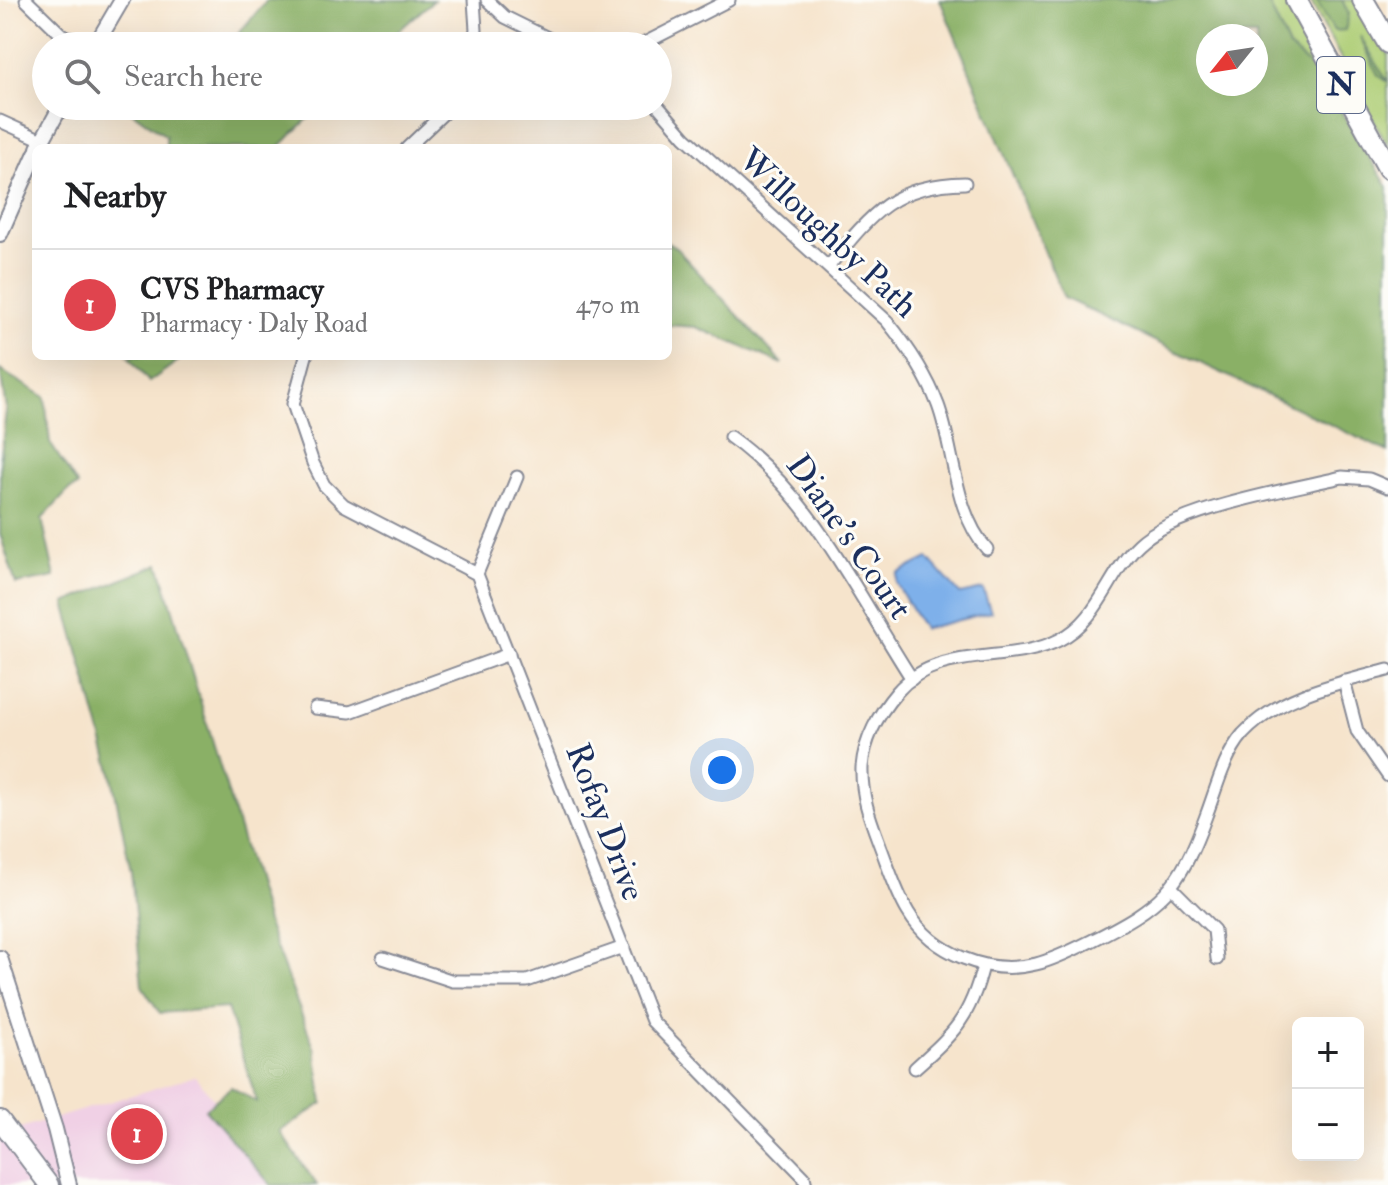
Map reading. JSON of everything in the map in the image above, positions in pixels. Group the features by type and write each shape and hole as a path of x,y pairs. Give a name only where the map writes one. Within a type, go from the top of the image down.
{"highway":[{"name":"N","path":"1296,0 1388,168"},
{"name":"N","path":"1363,0 1388,43"}],"main road":[{"path":"0,1120 49,1185"}],"street":[{"path":"26,0 59,32"},
{"path":"103,32 122,0"},
{"path":"474,0 475,32"},
{"path":"487,0 505,17 536,32"},
{"path":"666,32 729,0"},
{"path":"41,144 53,120"},
{"path":"411,144 436,120"},
{"name":"Willoughby Path","path":"670,120 685,137 887,321 923,371 938,407 972,533 987,549"},
{"path":"0,121 34,144"},
{"path":"2,226 32,162"},
{"path":"829,266 877,211 900,194 938,184 965,183"},
{"path":"305,360 293,404 313,463 324,485 344,505 477,574 517,477"},
{"name":"Diane's Court","path":"730,437 760,458 781,481 829,548 912,679"},
{"path":"1388,487 1369,479 1342,477 1170,523 1134,548 1095,609 1063,638 1029,650 951,661 912,679 882,712 865,750 863,789 866,808 910,915 940,945 983,966 1020,967 1059,957 1140,916 1172,888 1189,860 1229,757 1241,736 1261,718 1319,688 1388,670"},
{"name":"Rofay Drive","path":"477,574 652,1021 804,1177 806,1185"},
{"path":"315,708 350,712 509,654"},
{"path":"1344,681 1357,731 1388,776"},
{"path":"1172,888 1214,930 1217,959"},
{"path":"383,958 453,981 527,981 624,947"},
{"path":"0,958 55,1129 69,1185"},
{"path":"915,1068 950,1038 970,1011 983,966"}],"shaded area":[{"path":"195,1076 284,1185 0,1185 0,1135"}],"green space":[{"path":"267,0 434,0 397,32 240,32"},
{"path":"940,0 1267,0 1289,48 1316,71 1388,187 1388,452 1064,298"},
{"path":"1267,0 1285,0 1306,39 1316,71 1289,48"},
{"path":"1310,0 1357,0 1388,53 1388,147"},
{"path":"1316,0 1342,0 1349,14 1345,30 1334,31"},
{"path":"1360,36 1388,82 1378,75"},
{"path":"144,120 307,120 282,144 166,144 166,136"},
{"path":"672,245 783,364 696,327 672,325"},
{"path":"131,360 179,360 149,382"},
{"path":"0,370 45,397 50,443 78,486 69,490 42,519 55,577 16,584 0,534 0,464 6,410"},
{"path":"159,564 269,929 315,1050 323,1103 280,1132 317,1185 271,1185 205,1109 231,1087 257,1102 227,1008 160,1013 142,986 131,872 110,767 65,603"}],"water":[{"path":"928,558 960,594 983,589 991,612 923,629 896,583 898,573"}],"place":[{"name":"CVS Pharmacy","path":"137,1134"}]}
